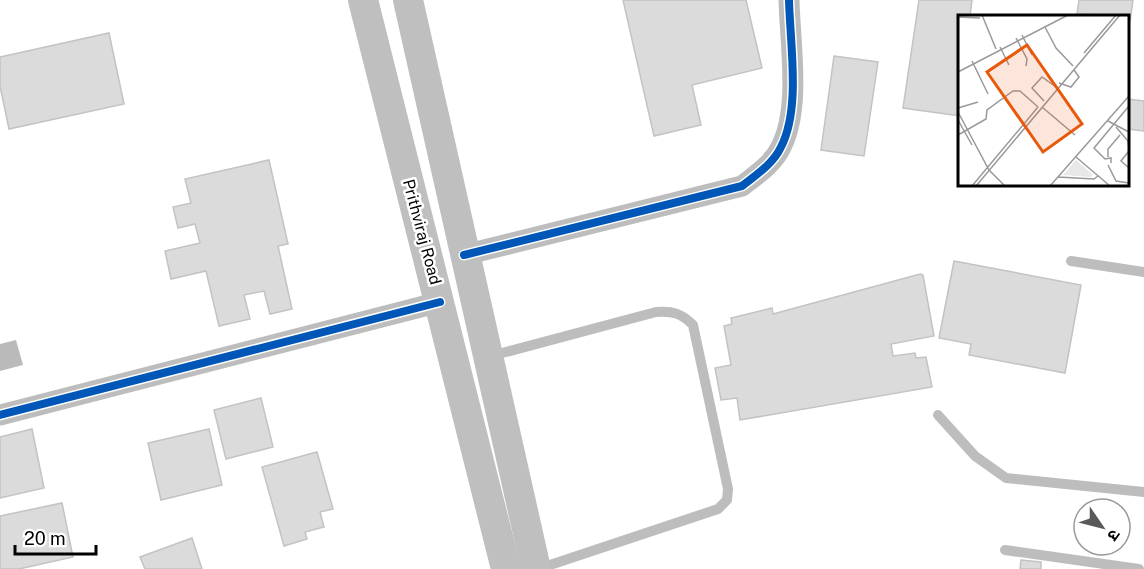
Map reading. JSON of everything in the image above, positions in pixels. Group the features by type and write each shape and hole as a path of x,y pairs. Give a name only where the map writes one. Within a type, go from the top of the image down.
{"main road":[{"name":"Prithviraj Road","path":"363,0 506,569"},
{"name":"Prithviraj Road","path":"408,0 537,569"}],"street":[{"path":"464,255 742,186 768,165 781,149 790,124 789,0"},
{"path":"0,415 440,302"}],"lane":[{"path":"1071,261 1144,272"},
{"path":"488,356 656,312 671,311 683,315 693,325 728,489 727,500 717,509 537,569"},
{"path":"938,415 975,456 1006,478 1144,492"},
{"path":"1005,550 1138,569"}],"shaded area":[{"path":"16,340 23,365 0,371 0,344"}],"building":[{"path":"623,0 746,0 762,68 692,85 701,125 654,136"},
{"path":"919,0 972,0 970,15 958,15 958,116 903,108"},
{"path":"1079,0 1133,0 1130,22 1129,15 1077,14"},
{"path":"109,33 124,104 9,129 0,86 0,57"},
{"path":"834,56 878,62 864,156 821,150"},
{"path":"1129,99 1144,101 1144,131 1129,129"},
{"path":"269,160 288,244 278,246 292,309 270,314 264,291 244,295 250,319 219,326 206,271 171,279 165,251 200,243 195,224 178,228 173,207 191,203 185,179"},
{"path":"954,261 1081,285 1065,373 969,355 971,344 939,338"},
{"path":"923,275 934,336 891,344 893,356 915,353 916,358 926,357 932,387 740,420 737,398 721,400 715,368 731,365 724,326 732,324 731,318 772,308 773,314"},
{"path":"261,398 273,447 226,459 214,410"},
{"path":"32,429 44,488 0,498 0,437"},
{"path":"209,429 222,485 161,500 148,443"},
{"path":"317,452 333,509 320,512 324,527 305,532 307,539 284,546 262,467"},
{"path":"62,503 73,557 19,569 0,569 0,516"},
{"path":"192,538 202,569 145,569 140,557"},
{"path":"1021,560 1041,562 1041,569 1020,569"}],"cycle path":[{"path":"464,255 742,186 753,178 778,153 791,114 793,75 789,0"},
{"path":"0,415 440,302"}]}
